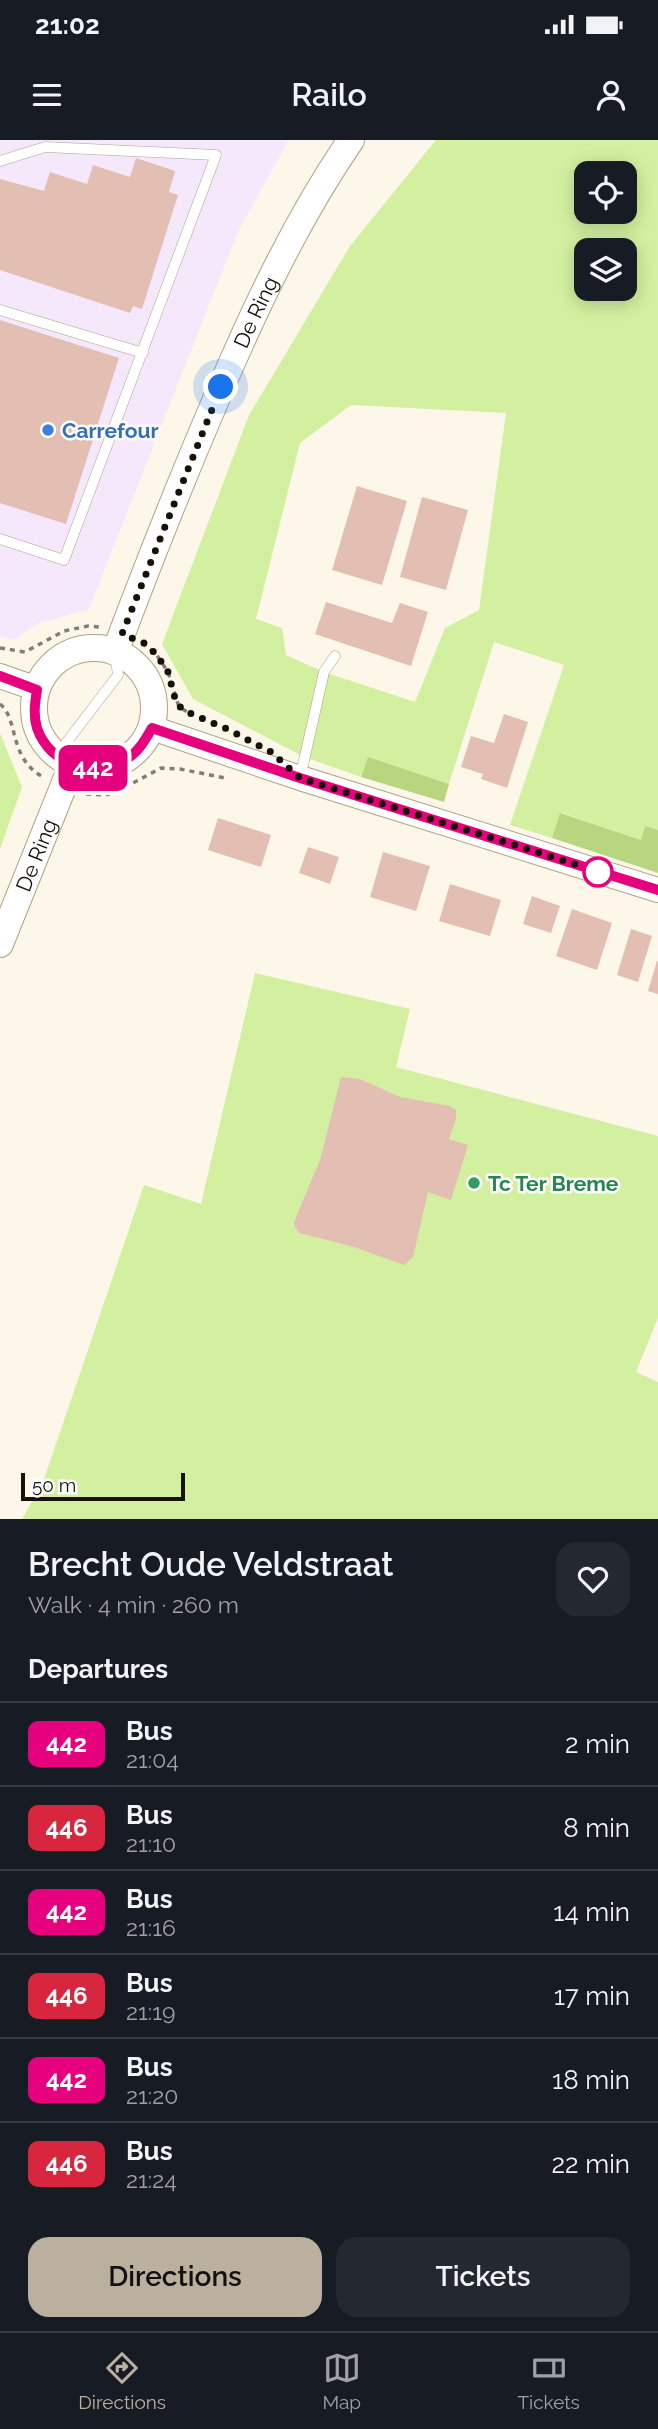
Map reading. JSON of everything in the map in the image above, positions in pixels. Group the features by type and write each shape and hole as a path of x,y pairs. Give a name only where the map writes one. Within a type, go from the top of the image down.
{"main road":[{"name":"De Ring","path":"118,643 241,341 290,240 351,140"},
{"path":"118,643 129,659 143,672 151,689 155,708 152,728 144,743 130,757 113,765 68,775 60,758 46,744 37,728 34,709 37,690 46,673 58,660 75,651 118,643"},
{"name":"De Ring","path":"0,944 68,775"}],"street":[{"path":"0,676 37,690"},
{"path":"152,728 300,778 658,890"}],"lane":[{"path":"0,161 45,147 216,155 64,560 0,539"},
{"path":"0,310 143,353"},
{"path":"68,775 66,743 118,675 118,643"},
{"path":"300,778 324,672 335,656"}],"path":[{"path":"0,648 25,652 64,631 88,626 101,627 118,643 150,647 168,672 179,707 203,719"},
{"path":"0,704 6,710 15,744 39,775 68,775 85,794 105,795 126,788 155,770 167,768 229,779"}],"shaded area":[{"path":"0,140 289,140 238,232 89,609 37,624 14,640 0,636"}],"green space":[{"path":"436,140 658,140 658,830 645,826 641,840 561,813 552,838 510,825 564,665 494,642 449,784 368,758 361,777 304,757 193,699 162,644 249,415 350,246","holes":["351,405 506,413 479,610 445,628 415,702 324,672 286,655 282,628 256,619 300,443"]},
{"path":"0,733 22,787 0,849"},
{"path":"368,757 449,784 444,802 361,777"},
{"path":"560,813 641,840 645,826 658,830 658,873 552,838"},
{"path":"255,973 410,1009 396,1067 658,1136 658,1318 636,1372 658,1382 658,1519 22,1519 43,1482 144,1185 201,1204"}],"building":[{"path":"136,158 175,171 169,192 178,195 142,309 133,306 130,313 0,270 0,179 44,191 50,172 87,184 93,165 130,177"},
{"name":"Carrefour","path":"0,320 119,358 66,524 0,503"},
{"path":"357,486 407,501 382,585 332,570"},
{"path":"422,497 468,510 446,590 400,577"},
{"path":"326,602 392,623 400,603 428,612 411,666 315,634"},
{"path":"504,714 528,722 507,788 481,779 483,774 461,767 471,736 494,743"},
{"path":"218,818 271,835 261,867 208,850"},
{"path":"308,847 339,857 330,884 299,873"},
{"path":"383,852 430,866 416,911 370,897"},
{"path":"450,884 501,900 490,936 439,921"},
{"path":"532,896 560,906 551,933 523,924"},
{"path":"572,909 612,923 597,970 556,956"},
{"path":"631,929 652,936 638,982 617,975"},
{"path":"658,961 658,994 648,991"},
{"path":"341,1077 360,1079 400,1097 450,1106 456,1110 456,1119 449,1139 468,1145 451,1200 428,1192 413,1257 404,1265 354,1247 299,1233 295,1227 294,1222 320,1160"}],"bus line":[{"name":"442","path":"0,676 37,690 34,709 37,728 46,744 72,765 95,769 113,765 130,757 144,743 152,728 300,778 658,890"}],"place":[{"name":"Carrefour","path":"48,430"},
{"name":"Tc Ter Breme","path":"474,1183"}],"route":[{"path":"221,387 122,634 144,643 156,654 168,672 179,707 271,752 300,778 607,874 598,872"}]}
